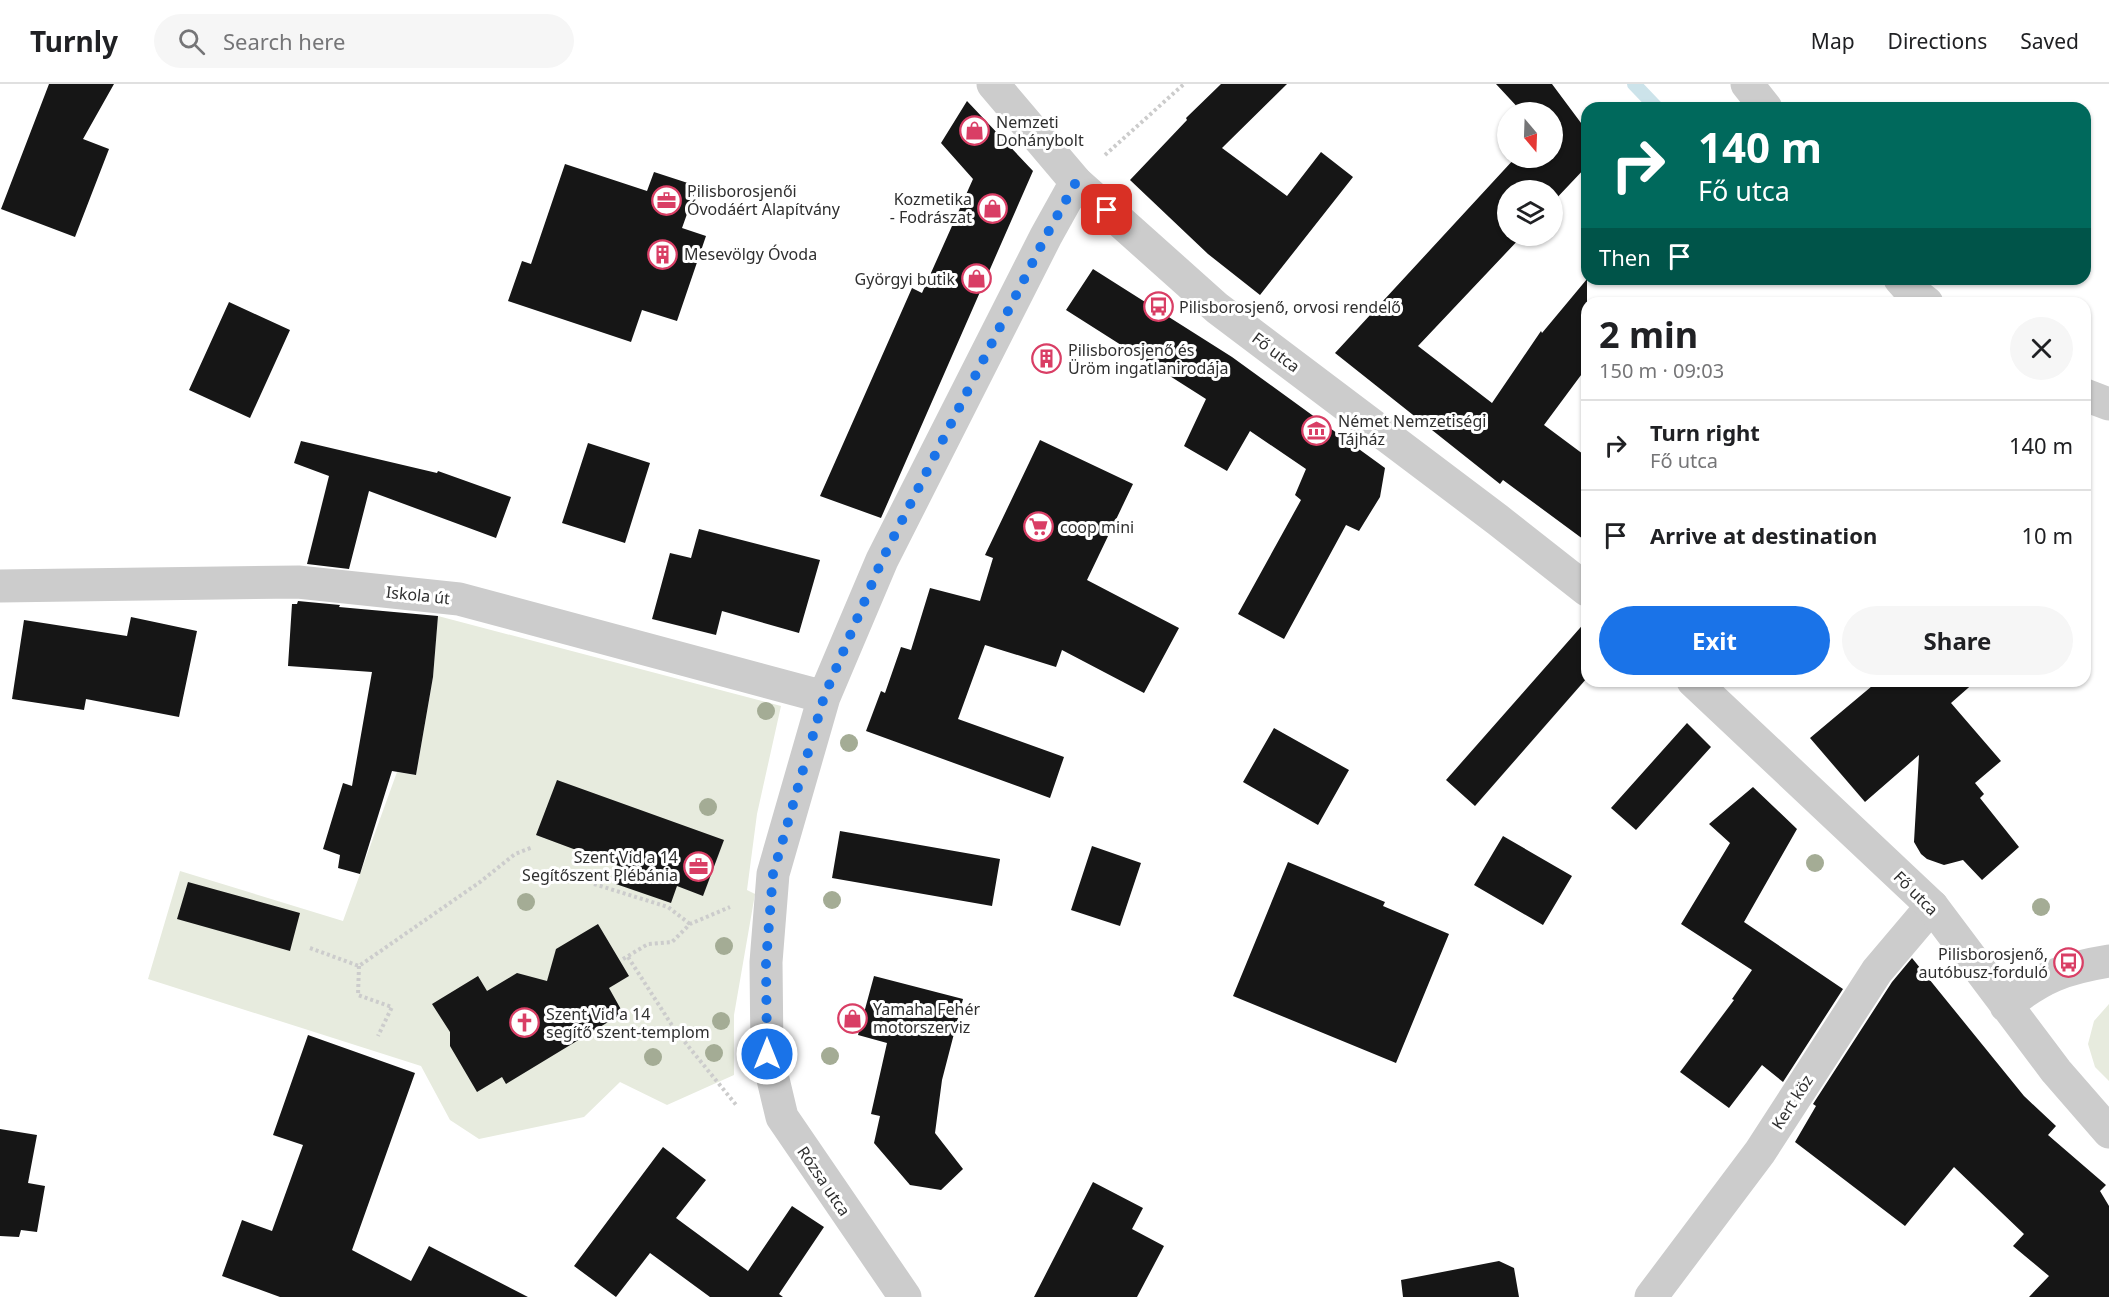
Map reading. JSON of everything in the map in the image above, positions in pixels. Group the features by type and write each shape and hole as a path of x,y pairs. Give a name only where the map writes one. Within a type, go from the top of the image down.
{"street":[{"name":"Fő utca","path":"993,84 1076,182 1217,308 1581,586"},
{"path":"1747,84 1761,102"},
{"name":"Rózsa utca","path":"905,1297 862,1238 782,1118 767,1054 766,962 773,874 824,697 882,560 1046,236 1076,182"},
{"path":"1905,285 1919,297"},
{"path":"2091,396 2109,404"},
{"name":"Iskola út","path":"0,586 298,582 459,599 824,697"},
{"name":"Fő utca","path":"1699,687 1932,906 2056,1071 2109,1132"},
{"name":"Kert köz","path":"1651,1297 1760,1152 1877,971 1932,906"},
{"path":"2006,1006 2029,987 2055,974 2109,961"}],"path":[{"path":"1076,182 1184,84"},
{"path":"359,966 480,882 514,854 534,847"},
{"path":"594,884 668,907 690,924"},
{"path":"724,909 690,924 672,942 648,944 625,958 675,1030 743,1114"},
{"path":"310,948 359,966"},
{"path":"359,966 358,995 392,1007 378,1036"}],"shaded area":[{"path":"438,616 781,706 757,814 747,890 755,894 734,1015 734,1075 667,1105 620,1082 584,1117 479,1139 450,1120 421,1066 148,979 180,871 343,921 397,772 416,775 433,677"},
{"path":"2109,1004 2109,1081 2095,1067 2088,1044 2094,1021"}],"building":[{"path":"49,84 114,84 83,139 109,149 75,237 1,209"},
{"path":"1221,84 1287,84 1222,148 1287,196 1321,152 1353,177 1260,295 1208,254 1130,180 1187,120 1186,118"},
{"path":"1496,84 1552,84 1581,123 1581,172 1563,191 1563,180 1497,180 1497,246 1513,246 1418,346 1492,403 1541,331 1542,333 1582,285 1587,285 1587,297 1581,297 1581,375 1544,425 1581,453 1581,538 1503,480 1500,484 1335,353 1506,168 1563,168 1563,102 1513,102"},
{"path":"967,101 1033,171 881,518 820,496 912,288 922,293 973,179 941,143"},
{"path":"565,164 647,191 654,172 697,186 682,228 706,236 677,321 642,310 631,342 508,301 522,261 531,264"},
{"path":"1093,269 1232,357 1385,468 1380,497 1359,531 1346,525 1284,639 1238,614 1301,500 1295,495 1306,469 1250,431 1227,471 1184,446 1206,399 1066,310"},
{"path":"229,302 290,330 250,418 189,390"},
{"path":"1040,440 1133,484 1087,580 1179,628 1144,693 1062,650 1056,667 985,645 958,719 1064,757 1050,798 866,731 881,691 885,693 901,647 911,650 930,588 980,601 993,558 985,555"},
{"path":"301,441 437,473 438,471 511,497 496,538 369,491 349,569 307,564 329,476 294,463"},
{"path":"588,443 650,463 625,543 562,523"},
{"path":"699,529 820,560 799,633 722,611 716,635 652,619 670,553 691,558"},
{"path":"298,601 438,616 433,677 416,775 392,771 360,874 338,868 340,855 323,849 343,783 352,786 372,672 288,666 292,604 297,604"},
{"path":"131,617 197,631 179,717 86,699 84,710 12,699 24,620 127,636"},
{"path":"1581,627 1581,685 1475,806 1446,780"},
{"path":"1871,687 1969,687 1951,703 2001,761 1975,783 1984,794 1980,798 2019,847 1982,880 1963,860 1944,865 1927,859 1914,842 1919,755 1865,802 1810,738"},
{"path":"1687,723 1711,747 1636,830 1611,808"},
{"path":"1274,728 1349,770 1318,825 1243,782"},
{"path":"557,780 724,840 703,896 677,886 671,903 613,883 619,866 536,835"},
{"path":"1753,787 1797,829 1744,922 1843,989 1783,1082 1762,1065 1729,1108 1680,1072 1734,1000 1732,999 1752,970 1681,924 1730,843 1709,824"},
{"path":"840,831 1000,859 992,906 832,878"},
{"path":"1503,836 1572,876 1543,925 1474,885"},
{"path":"1092,846 1141,863 1120,926 1071,910"},
{"path":"1288,862 1385,902 1383,906 1449,934 1396,1063 1233,996"},
{"path":"188,882 300,913 290,951 177,919"},
{"name":"Szent Vid a 14 segítő szent-templom","path":"598,924 629,976 609,988 623,1013 506,1084 502,1077 477,1092 450,1046 450,1032 432,1004 478,976 487,991 517,973 547,981 556,949"},
{"path":"1912,958 2024,1096 2056,1126 2048,1135 2106,1185 2100,1191 2109,1206 2109,1297 2029,1297 2049,1276 2013,1246 2024,1234 1954,1167 1905,1226 1795,1142 1816,1106 1813,1104 1892,982"},
{"path":"874,976 963,999 942,1080 935,1133 963,1169 941,1190 910,1185 874,1143 880,1116 871,1114 887,1043 858,1035"},
{"path":"308,1035 415,1073 352,1250 411,1281 429,1246 528,1297 280,1297 222,1276 242,1220 272,1231 303,1145 273,1135"},
{"path":"0,1129 37,1135 28,1183 45,1186 37,1232 21,1230 19,1237 0,1236"},
{"path":"663,1147 706,1180 676,1218 748,1271 792,1206 824,1227 779,1294 783,1297 710,1297 650,1253 616,1297 574,1266"},
{"path":"1093,1182 1143,1208 1132,1229 1164,1246 1137,1297 1034,1297"},
{"path":"1499,1261 1514,1268 1519,1297 1403,1297 1401,1280"}],"waterway":[{"path":"1634,84 1651,102"}],"place":[{"name":"Nemzeti Dohánybolt","path":"975,131"},
{"name":"Pilisborosjenői Óvodáért Alapítvány","path":"666,200"},
{"name":"Kozmetika - Fodrászat","path":"993,208"},
{"name":"Mesevölgy Óvoda","path":"663,254"},
{"name":"Györgyi butik","path":"976,279"},
{"name":"Pilisborosjenő, orvosi rendelő","path":"1158,307"},
{"name":"Pilisborosjenő és Üröm ingatlanirodája","path":"1047,359"},
{"name":"Német Nemzetiségi Tájház","path":"1317,430"},
{"name":"coop mini","path":"1039,527"},
{"name":"Szent Vid a 14 Segítőszent Plébánia","path":"699,866"},
{"name":"Pilisborosjenő, autóbusz-forduló","path":"2069,963"},
{"name":"Yamaha Fehér motorszerviz","path":"852,1018"},
{"name":"Szent Vid a 14 segítő szent-templom","path":"525,1023"}],"route":[{"path":"767,1054 766,962 773,874 824,697 882,560 1046,236 1076,182 1107,210"}]}
